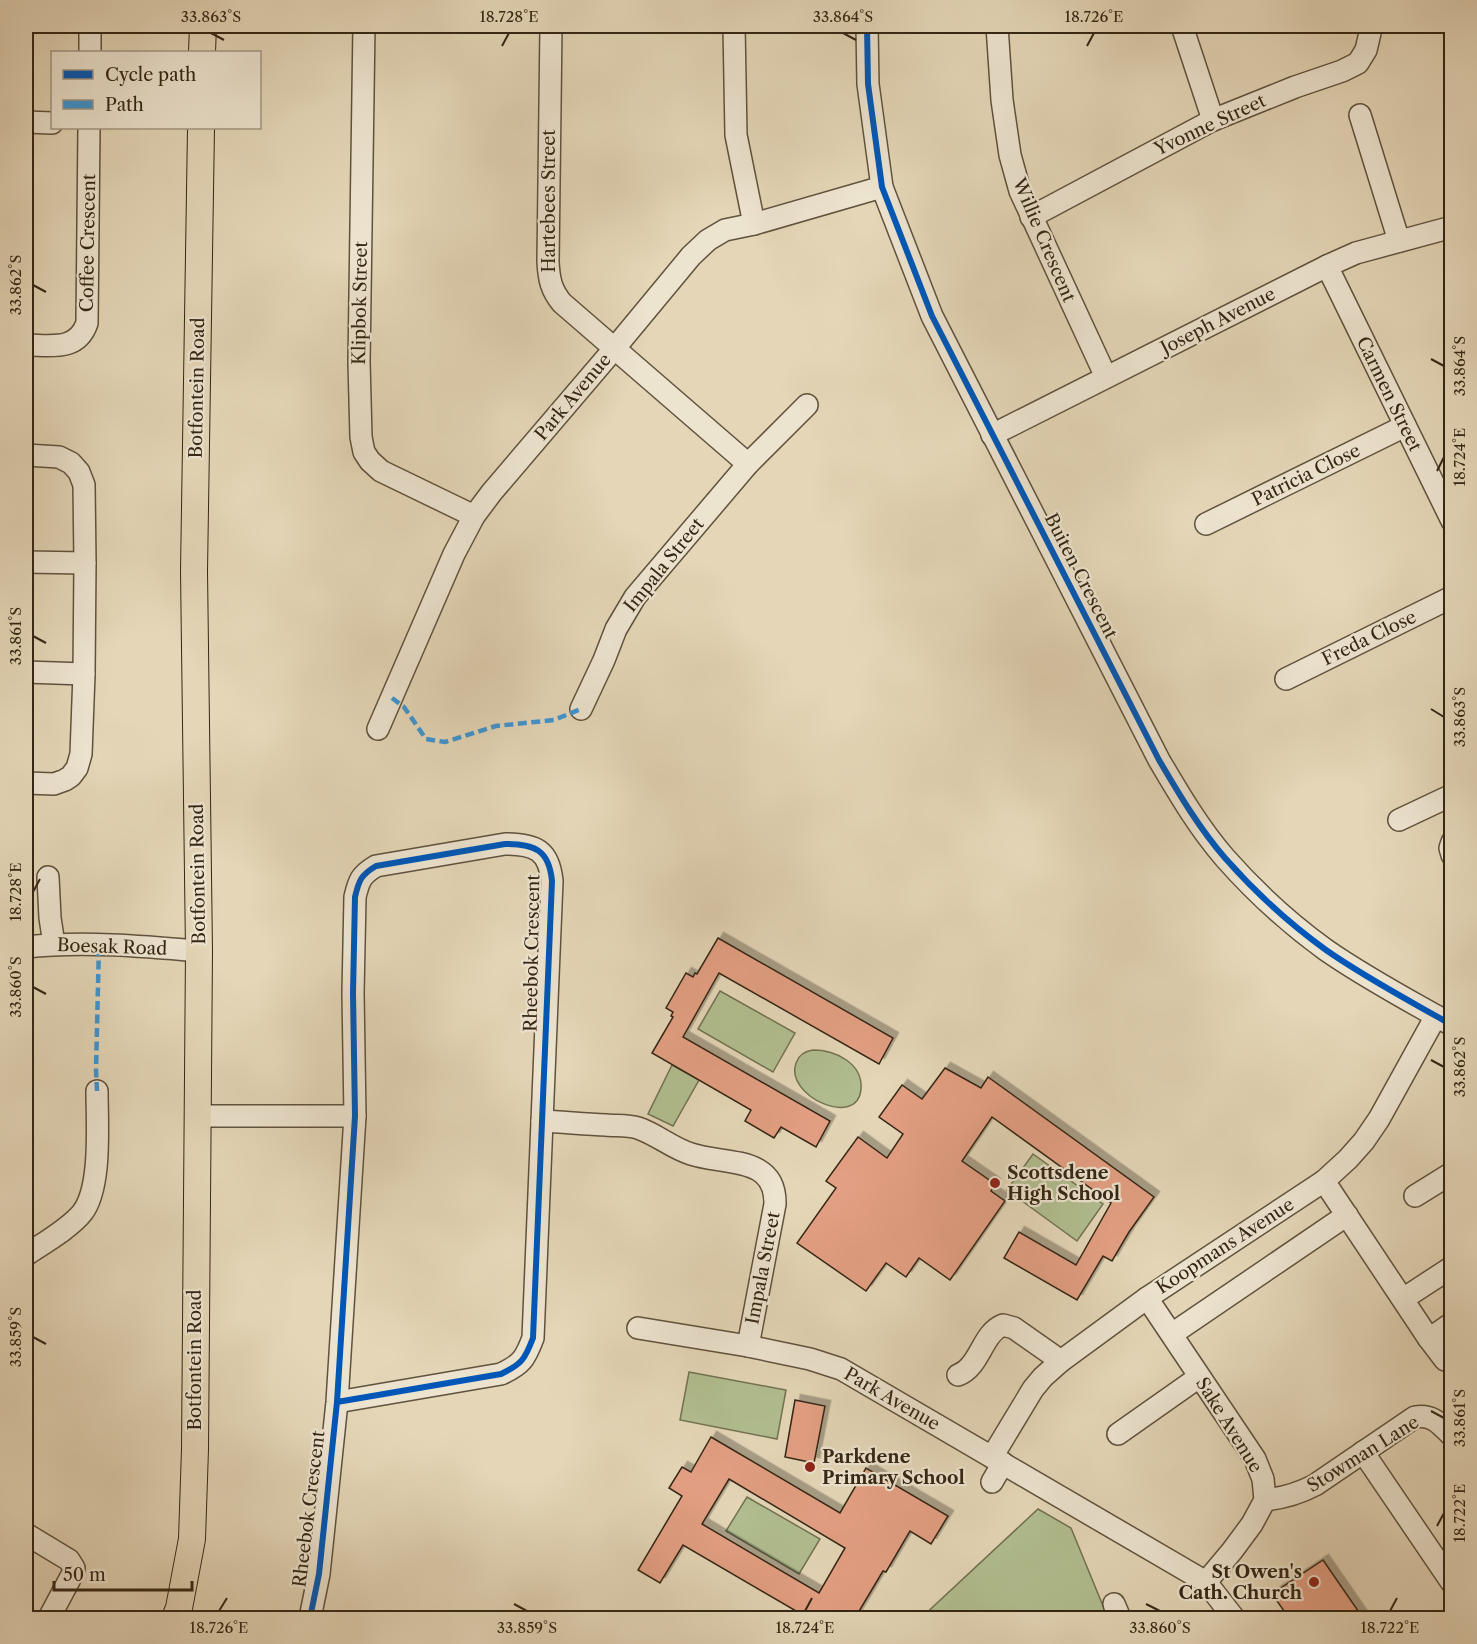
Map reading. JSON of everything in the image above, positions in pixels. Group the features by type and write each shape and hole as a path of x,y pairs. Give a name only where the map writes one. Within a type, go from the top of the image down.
{"main road":[{"path":"202,51 203,26"},
{"name":"Botfontein Road","path":"175,1618 179,1608 192,1539 195,1449 199,951 194,571 201,129"}],"street":[{"path":"90,26 90,51"},
{"name":"Klipbok Street","path":"364,26 359,362 361,437 364,452 381,471 474,516"},
{"name":"Hartebees Street","path":"551,26 549,282 562,303 614,349"},
{"path":"734,26 736,135 754,224"},
{"name":"Buiten Crescent","path":"867,26 868,84 882,187 932,316 1159,760 1189,809 1225,858 1293,924 1327,950 1444,1020"},
{"name":"Willie Crescent","path":"997,26 1002,100 1010,155 1020,191 1106,377"},
{"path":"1182,26 1213,120"},
{"name":"Yvonne Street","path":"1031,217 1213,120 1358,63 1366,50 1370,33 1368,26"},
{"path":"1360,115 1399,241"},
{"path":"26,122 51,123"},
{"name":"Coffee Crescent","path":"26,345 68,344 80,336 87,323 89,129"},
{"name":"Park Avenue","path":"378,729 454,554 474,516 691,256 708,240 724,230 754,224 882,187"},
{"name":"Joseph Avenue","path":"992,435 1327,266 1356,253 1452,226"},
{"name":"Carmen Street","path":"1327,266 1452,521"},
{"path":"614,349 748,464"},
{"name":"Impala Street","path":"581,709 616,629 635,597 748,464 807,405"},
{"name":"Patricia Close","path":"1206,524 1405,426"},
{"path":"26,455 59,458 71,463 79,472 84,485 85,563 81,754 77,768 71,776 54,784 26,783"},
{"path":"26,562 85,563"},
{"name":"Freda Close","path":"1286,679 1452,597"},
{"path":"26,672 84,674"},
{"path":"1399,820 1452,795"},
{"path":"1452,842 1450,848 1452,855"},
{"name":"Rheebok Crescent","path":"310,1618 319,1574 337,1402 354,1116 353,993 355,897 358,882 366,872 376,866 506,844 523,844 534,848 544,856 551,868 552,881 532,1338 526,1355 517,1367 501,1374 337,1402"},
{"path":"48,877 54,944"},
{"name":"Boesak Road","path":"26,947 54,944 99,944 199,951"},
{"name":"Koopmans Avenue","path":"992,1482 998,1460 1033,1389 1043,1377 1061,1360 1147,1298 1324,1181 1348,1160 1364,1141 1444,1020"},
{"path":"26,1255 81,1215 90,1201 96,1178 97,1090"},
{"path":"196,1116 354,1116"},
{"name":"Impala Street","path":"542,1121 636,1128 688,1154 751,1166 768,1178 773,1186 775,1204 748,1346"},
{"path":"1415,1196 1452,1173"},
{"path":"1324,1181 1430,1339 1445,1360 1450,1362"},
{"path":"1172,1334 1347,1215"},
{"path":"1403,1299 1452,1267"},
{"name":"Sake Avenue","path":"1147,1298 1255,1459 1263,1479 1265,1500"},
{"path":"1430,1339 1452,1323"},
{"path":"958,1375 969,1367 986,1334 1003,1325 1014,1328 1061,1360"},
{"name":"Park Avenue","path":"638,1328 748,1346 810,1359 841,1369 1206,1582 1234,1618"},
{"path":"1118,1434 1199,1377"},
{"name":"Stowman Lane","path":"1265,1500 1281,1499 1298,1494 1315,1485 1415,1417 1425,1415 1434,1419 1452,1436"},
{"path":"1363,1452 1452,1582"},
{"path":"1206,1582 1252,1524 1265,1500"},
{"path":"26,1534 69,1560 74,1568 49,1618"}],"green space":[{"path":"720,991 795,1033 773,1072 698,1029"},
{"path":"813,1050 838,1055 852,1065 860,1080 861,1089 857,1101 848,1106 836,1107 823,1103 801,1087 795,1075 796,1063 799,1057"},
{"path":"672,1065 699,1080 673,1126 648,1114"},
{"path":"1033,1154 1103,1204 1077,1241 1007,1190"},
{"path":"689,1372 786,1390 777,1439 680,1420"},
{"path":"747,1497 820,1539 799,1574 726,1531"},
{"path":"1038,1509 1071,1528 1108,1618 921,1618"}],"building":[{"path":"718,938 893,1038 879,1064 719,973 683,1037 830,1121 816,1147 781,1127 774,1138 745,1121 751,1110 652,1053 673,1017 671,1016 673,1012 666,1008 686,973 693,977 695,973 697,974"},
{"path":"945,1068 981,1088 988,1077 1154,1197 1112,1261 1103,1256 1077,1300 1004,1258 1019,1232 1076,1265 1111,1203 992,1117 962,1161 995,1184 991,1191 1005,1201 950,1280 919,1258 906,1277 886,1263 866,1291 797,1243 836,1188 826,1181 858,1137 887,1158 903,1134 879,1117 902,1085 922,1099"},
{"path":"795,1400 825,1406 814,1463 785,1457"},
{"path":"711,1437 840,1513 866,1468 948,1516 931,1544 910,1531 855,1618 808,1618 683,1545 660,1583 638,1570 682,1496 669,1488 682,1467 691,1472","holes":["729,1479 845,1548 819,1593 702,1524"]},
{"name":"St Owen's Cath. Church","path":"1323,1560 1363,1618 1289,1618 1272,1594"}],"marked path":[{"path":"392,698 404,707 426,739 445,742 496,726 554,720 581,709"},
{"path":"97,1091 99,944"}],"cycle path":[{"path":"867,26 868,84 882,187 932,316 1159,760 1216,847 1236,871 1273,907 1341,960 1452,1025"},
{"path":"310,1618 319,1574 337,1402 355,1116 353,993 356,891 364,875 376,866 505,844 525,845 539,851 544,856 548,862 552,881 533,1338 522,1360 501,1374 337,1402"}],"place":[{"name":"Scottsdene High School","path":"995,1183"},
{"name":"Parkdene Primary School","path":"810,1467"},
{"name":"St Owen's Cath. Church","path":"1314,1582"}]}
